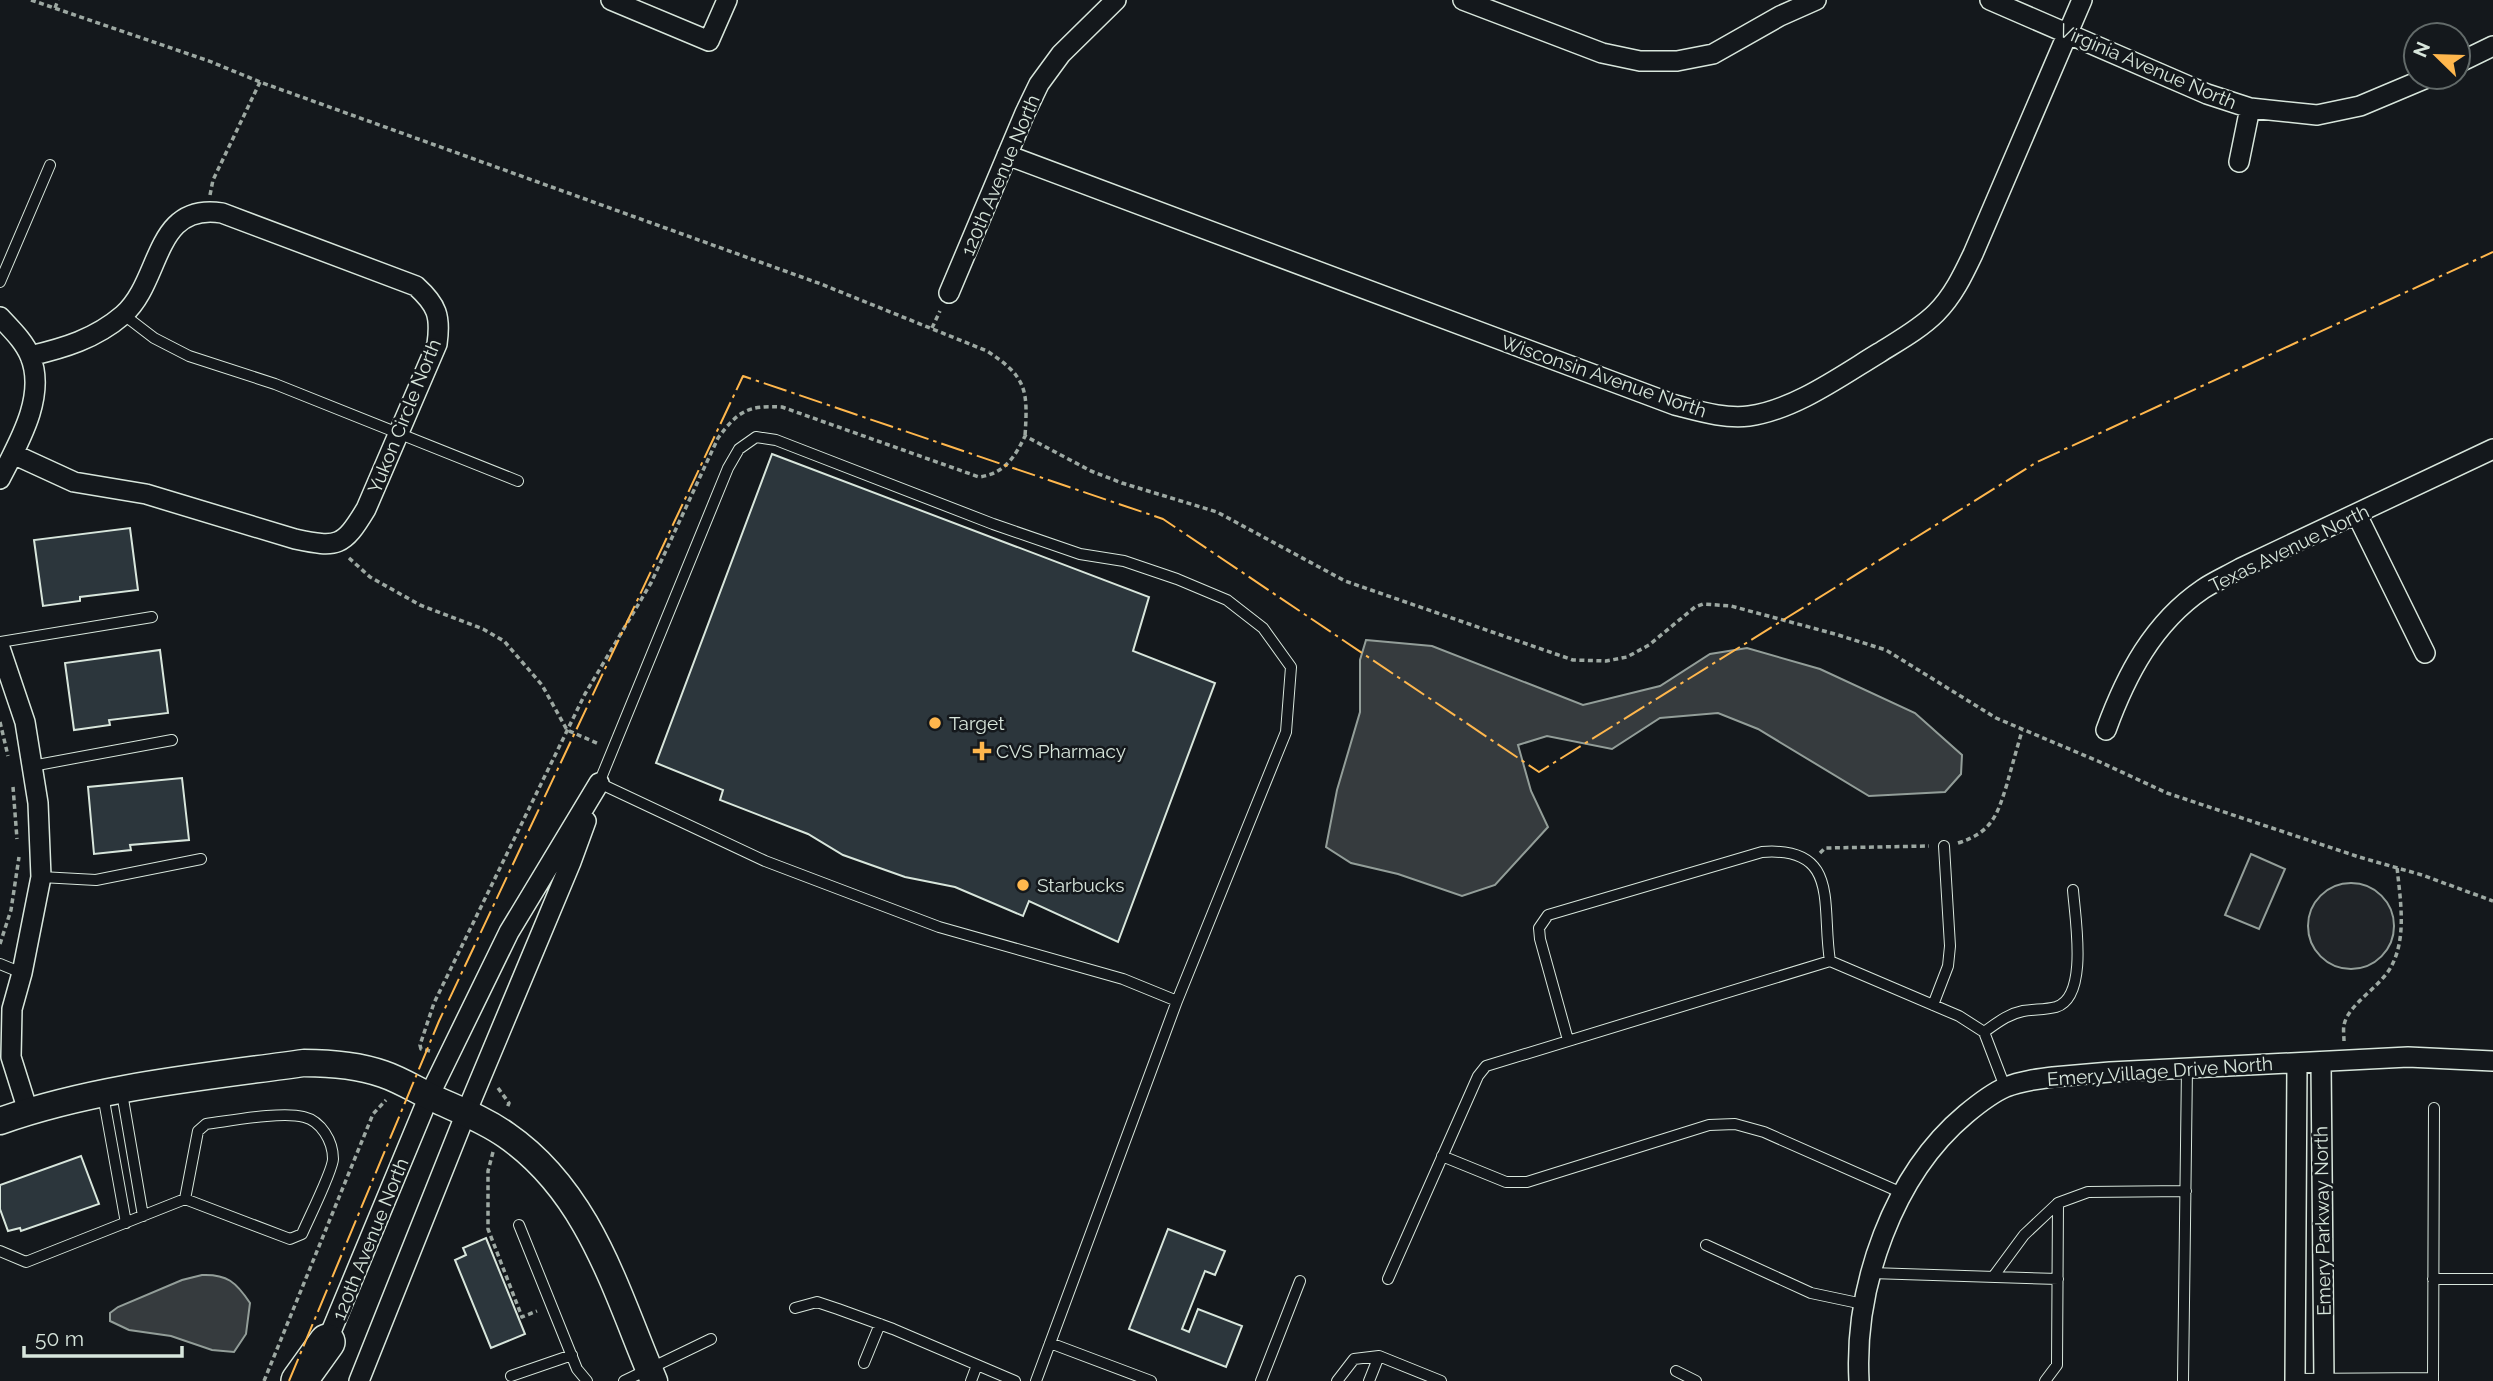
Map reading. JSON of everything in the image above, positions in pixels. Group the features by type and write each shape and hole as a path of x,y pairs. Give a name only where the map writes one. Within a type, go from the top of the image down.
{"highway":[{"path":"299,1381 327,1342"}],"street":[{"path":"611,0 709,41 727,0"},
{"name":"120th Avenue North","path":"949,293 1039,84 1061,54 1116,0"},
{"path":"1463,0 1602,52 1640,61 1677,61 1713,54 1780,16 1816,0"},
{"name":"Virginia Avenue North","path":"1990,0 2207,94 2250,108 2317,115 2360,106 2402,88"},
{"name":"Wisconsin Avenue North","path":"1007,155 1675,405 1712,415 1749,416 1787,404 1821,388 1910,333 1935,314 1956,288 2082,0"},
{"path":"2472,56 2493,46"},
{"path":"2239,162 2250,108"},
{"path":"30,356 75,345 124,315 144,285 174,225 189,215 206,210"},
{"name":"Yukon Circle North","path":"206,210 222,213 416,286 432,301 440,324 437,344 366,509 351,533 335,544"},
{"path":"0,317 18,336 30,356 34,374 31,413 0,479"},
{"name":"Texas Avenue North","path":"2106,730 2119,693 2145,646 2167,621 2202,590 2241,568 2493,449"},
{"path":"13,454 74,482 146,494 295,539 335,544"},
{"path":"2357,515 2425,653"},
{"path":"0,649 25,722 38,803 41,877 12,1009 11,1057 28,1111"},
{"path":"359,1381 466,1113 571,862 599,783"},
{"name":"120th Avenue North","path":"311,1381 429,1096 509,932 599,783"},
{"name":"Emery Village Drive North","path":"1859,1381 1858,1354 1863,1304 1870,1273 1902,1194 1923,1159 1948,1129 1975,1106 2005,1087 2053,1077 2187,1067 2408,1057 2493,1061"},
{"name":"Emery Parkway North","path":"2321,1062 2324,1380"},
{"path":"0,1121 28,1111 112,1093 304,1063 333,1063 382,1074 505,1134 533,1155 562,1186 582,1216 612,1275 651,1375"},
{"name":"Emery Parkway North","path":"2295,1380 2297,1063"}],"lane":[{"path":"0,282 50,165"},
{"path":"124,315 154,338 189,356 275,384 518,481"},
{"path":"1035,1381 1177,1001 1286,732 1291,667 1263,628 1227,600 1124,561 1080,554 993,524 776,440 756,437 739,449 728,468 599,783 765,861 939,927 1123,979 1177,1001"},
{"path":"0,642 152,617"},
{"path":"32,766 172,740"},
{"path":"1933,1004 1948,966 1950,946 1944,846"},
{"path":"1568,1040 1539,939 1539,928 1548,915 1762,852 1782,850 1798,853 1817,869 1824,887 1826,938 1830,961"},
{"path":"41,877 96,880 201,859"},
{"path":"1984,1032 2012,1015 2063,1004 2071,995 2077,974 2073,890"},
{"path":"1388,1279 1478,1076 1486,1066 1568,1040 1830,961 1933,1004 1984,1032 2005,1087"},
{"path":"0,964 22,973"},
{"path":"2183,1381 2187,1067"},
{"path":"112,1093 143,1216"},
{"path":"112,1093 127,1223"},
{"path":"2295,1380 2433,1379 2434,1108"},
{"path":"0,1251 26,1262 185,1199 290,1239 302,1234 333,1160 330,1143 321,1127 306,1117 283,1116 206,1124 198,1131 185,1199"},
{"path":"1442,1156 1506,1182 1527,1182 1709,1125 1735,1124 1764,1132 1902,1194"},
{"path":"1993,1277 2024,1235 2058,1203 2088,1192 2186,1191"},
{"path":"2045,1381 2057,1365 2058,1203"},
{"path":"519,1225 577,1369 587,1381"},
{"path":"1706,1245 1811,1293 1863,1304"},
{"path":"1870,1273 2058,1279"},
{"path":"2433,1279 2493,1279"},
{"path":"1261,1381 1300,1281"},
{"path":"795,1308 817,1302 880,1324 1015,1381"},
{"path":"864,1363 880,1324"},
{"path":"624,1381 651,1375 711,1339"},
{"path":"1050,1343 1151,1381"},
{"path":"511,1376 572,1355"},
{"path":"1337,1381 1354,1359 1378,1356 1441,1381"},
{"path":"1369,1381 1378,1356"},
{"path":"971,1381 977,1365"},
{"path":"1676,1371 1696,1381"}],"path":[{"path":"31,0 209,61 260,82 821,284 987,351 1009,365 1023,385 1025,436 1016,456 992,475 979,477 782,407 762,406 747,409 732,419 718,438 651,583 585,694 434,1003 420,1045 421,1049 429,1051"},
{"path":"55,8 58,0"},
{"path":"206,210 213,180 260,82"},
{"path":"1025,436 1091,471 1217,512 1345,581 1550,654 1585,662 1627,657 1649,645 1695,607 1703,604 1731,606 1886,650 1965,701 2022,731 2100,762 2167,793 2493,901"},
{"path":"335,544 370,577 394,591 419,605 483,629 504,641 542,685 567,730 612,750"},
{"path":"0,722 9,760"},
{"path":"1810,861 1825,848 1944,846 1981,833 1992,823 1999,810 2022,731"},
{"path":"13,786 18,841"},
{"path":"0,944 12,910 19,855"},
{"path":"2343,1061 2344,1024 2348,1015 2386,975 2398,951 2400,901 2397,867"},
{"path":"264,1381 373,1114"},
{"path":"488,1171 488,1229 522,1317 552,1305"}],"shaded area":[{"path":"1366,640 1432,646 1583,705 1660,686 1710,654 1747,648 1820,669 1915,713 1962,755 1961,774 1945,792 1869,796 1758,729 1718,713 1660,718 1612,749 1547,736 1518,745 1531,791 1548,827 1495,885 1462,896 1398,874 1351,863 1326,847 1337,790 1360,712 1360,660"},
{"path":"2251,854 2285,869 2259,929 2225,915"},
{"path":"2351,883 2375,890 2387,902 2394,926 2387,950 2375,962 2351,969 2327,962 2315,950 2308,926 2315,902 2327,890"},
{"path":"202,1275 218,1276 230,1281 250,1303 246,1334 234,1352 212,1350 171,1336 129,1330 110,1321 110,1313 118,1307 182,1280"}],"building":[{"name":"Target","path":"772,454 1149,597 1133,651 1215,683 1118,942 1029,901 1023,916 955,887 905,877 843,855 808,834 720,800 723,790 656,763"},
{"path":"130,528 138,590 80,597 80,601 43,606 34,540"},
{"path":"160,650 168,713 109,720 110,725 74,730 65,663"},
{"path":"182,778 189,840 130,845 131,850 94,854 88,787"},
{"path":"81,1156 99,1204 21,1231 20,1228 8,1231 0,1209 0,1185"},
{"path":"1168,1229 1225,1251 1215,1275 1205,1271 1182,1329 1189,1332 1198,1309 1242,1326 1226,1367 1129,1329"},
{"path":"486,1238 525,1334 491,1348 455,1260 466,1255 463,1248"}],"power":[{"path":"289,1381 439,1021 743,376 1163,519 1539,772 2037,462 2493,252"}],"place":[{"name":"Target","path":"935,723"},
{"name":"CVS Pharmacy","path":"982,751"},
{"name":"Starbucks","path":"1023,885"}]}
